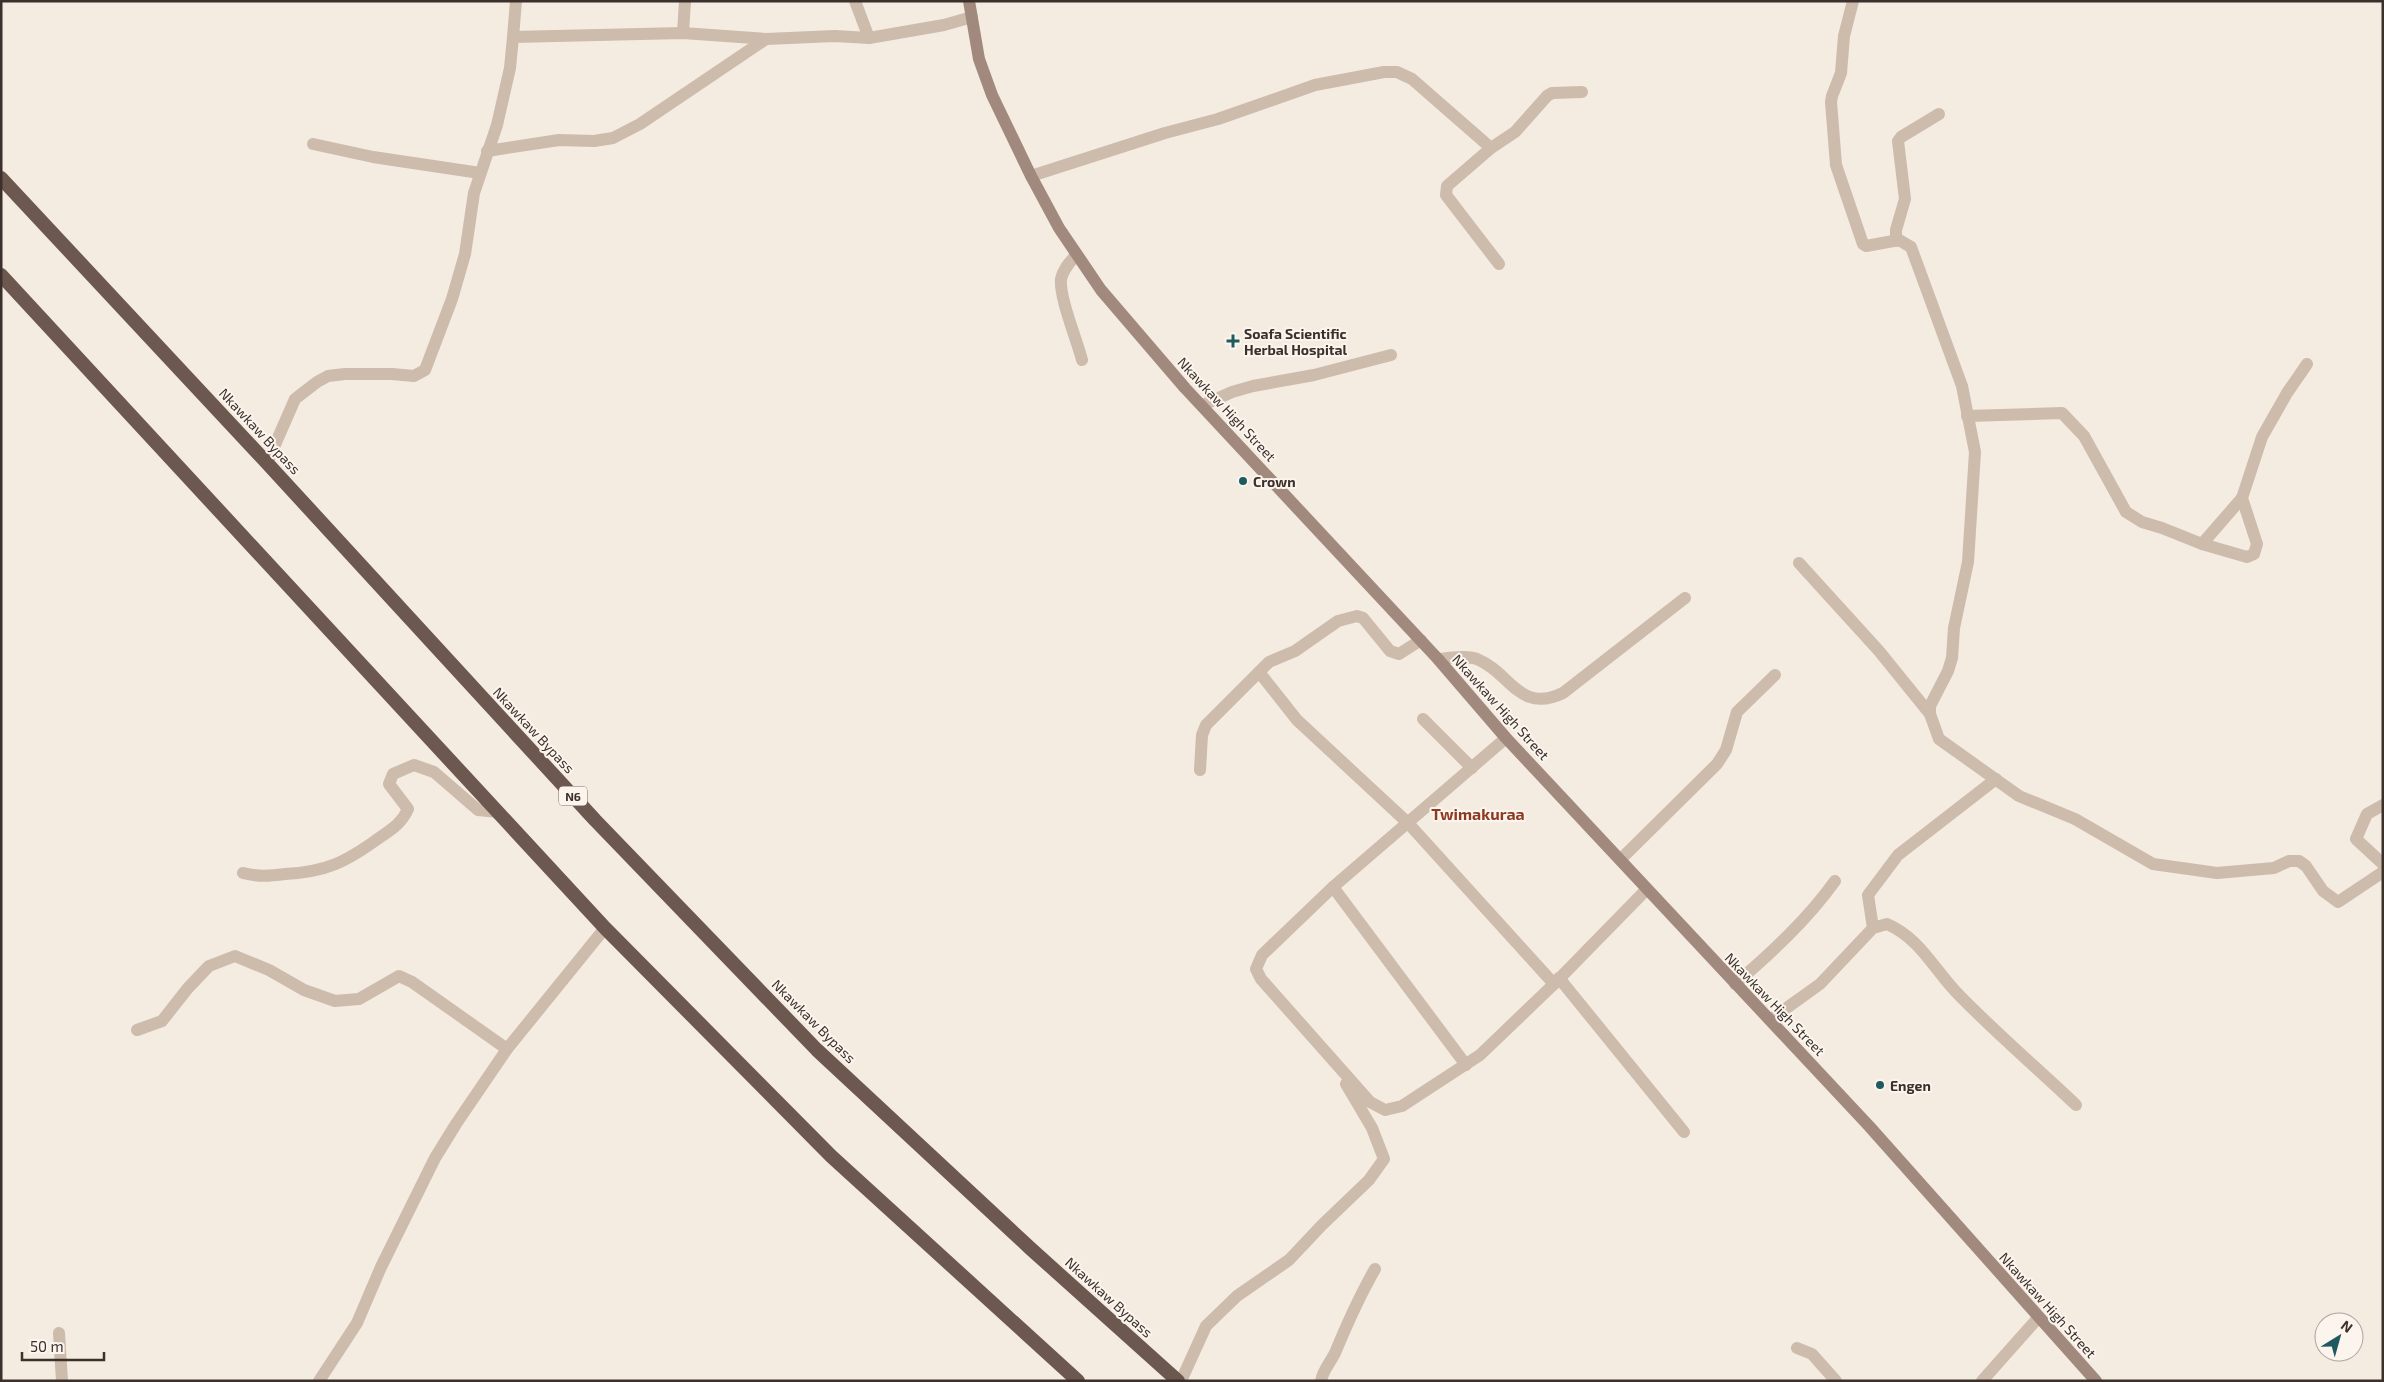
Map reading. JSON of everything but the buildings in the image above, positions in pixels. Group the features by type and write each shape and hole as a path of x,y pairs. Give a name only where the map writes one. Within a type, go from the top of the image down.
{"highway":[{"name":"Nkawkaw Bypass","path":"1,178 267,463 595,820 817,1050 1031,1249 1179,1381"},
{"path":"1,275 605,928 831,1156 1078,1381"}],"main road":[{"name":"Nkawkaw High Street","path":"969,1 980,58 992,95 1031,176 1076,255 1101,290 1152,351 1421,640 1506,738 1869,1126 2096,1381"}],"street":[{"path":"267,463 295,399 317,382 328,376 345,374 414,376 425,370 452,299 465,254 474,193 506,92 514,37 516,1"},
{"path":"683,33 685,1"},
{"path":"855,1 869,38"},
{"path":"1853,1 1844,36 1842,73 1832,96 1836,165 1863,244 1866,246 1896,241 1905,242 1911,247 1962,386 1975,452 1968,562 1954,628 1952,658 1940,689 1932,699 1930,714"},
{"path":"514,37 683,33 766,39 835,36 869,38 944,25 972,17"},
{"path":"488,151 559,140 594,141 613,138 640,124 766,39"},
{"path":"1031,176 1164,133 1218,118 1315,85 1384,72 1398,72 1412,79 1491,148"},
{"path":"1499,264 1446,194 1447,186 1491,148 1515,132 1547,96 1552,93 1582,92"},
{"path":"1896,241 1896,230 1905,200 1898,141 1901,137 1939,114"},
{"path":"313,144 373,157 480,173"},
{"path":"1076,255 1065,268 1061,279 1062,292 1082,360"},
{"path":"1203,405 1232,392 1253,386 1314,375 1391,355"},
{"path":"2202,544 2242,498 2262,437 2287,393 2307,364"},
{"path":"1967,416 2062,413 2084,436 2126,512 2142,522 2247,558 2254,554 2257,544 2242,498"},
{"path":"1798,563 1879,651 1930,714 1940,739 2027,800 2075,819 2153,864 2217,873 2274,868 2289,861 2298,861 2306,866 2323,891 2338,902 2383,872"},
{"path":"1438,659 1478,659 1522,694 1548,700 1564,693 1685,598"},
{"path":"1200,770 1204,728 1269,662 1295,651 1338,622 1356,616 1363,618 1390,651 1399,654 1421,640"},
{"path":"1259,672 1297,720 1408,823 1557,981 1684,1132"},
{"path":"1621,859 1717,764 1726,750 1737,712 1775,674"},
{"path":"1423,719 1472,768"},
{"path":"1506,738 1333,887 1262,955 1256,969 1261,979 1370,1102 1385,1110 1402,1106 1480,1055 1557,981 1647,889"},
{"path":"243,874 260,877 312,872 340,863 360,852 403,821 408,809 388,784 393,774 414,765 434,772 478,810 498,812"},
{"path":"1873,928 1868,895 1898,855 1996,779"},
{"path":"2383,805 2367,814 2356,839 2383,864"},
{"path":"1735,984 1770,954 1819,903 1836,882"},
{"path":"1333,887 1466,1065"},
{"path":"1770,1020 1820,984 1873,928 1887,924 1896,928 1928,955 1957,993 2076,1105"},
{"path":"319,1381 357,1324 369,1292 435,1158 456,1124 507,1049 605,928"},
{"path":"137,1030 162,1021 188,988 209,966 235,956 269,970 304,990 335,1001 359,999 399,976 412,982 507,1049"},
{"path":"1179,1381 1206,1326 1238,1296 1289,1260 1322,1224 1369,1180 1384,1159 1372,1128 1335,1064"},
{"path":"1321,1381 1322,1374 1334,1355 1346,1323 1375,1269"},
{"path":"1982,1381 2038,1318"},
{"path":"59,1333 62,1381"},
{"path":"1797,1348 1812,1354 1836,1381"}],"place":[{"name":"Soafa Scientific Herbal Hospital","path":"1233,341"},
{"name":"Crown","path":"1243,481"},
{"name":"Engen","path":"1880,1085"}],"district":[{"name":"Twimakuraa","path":"1478,813"}]}
